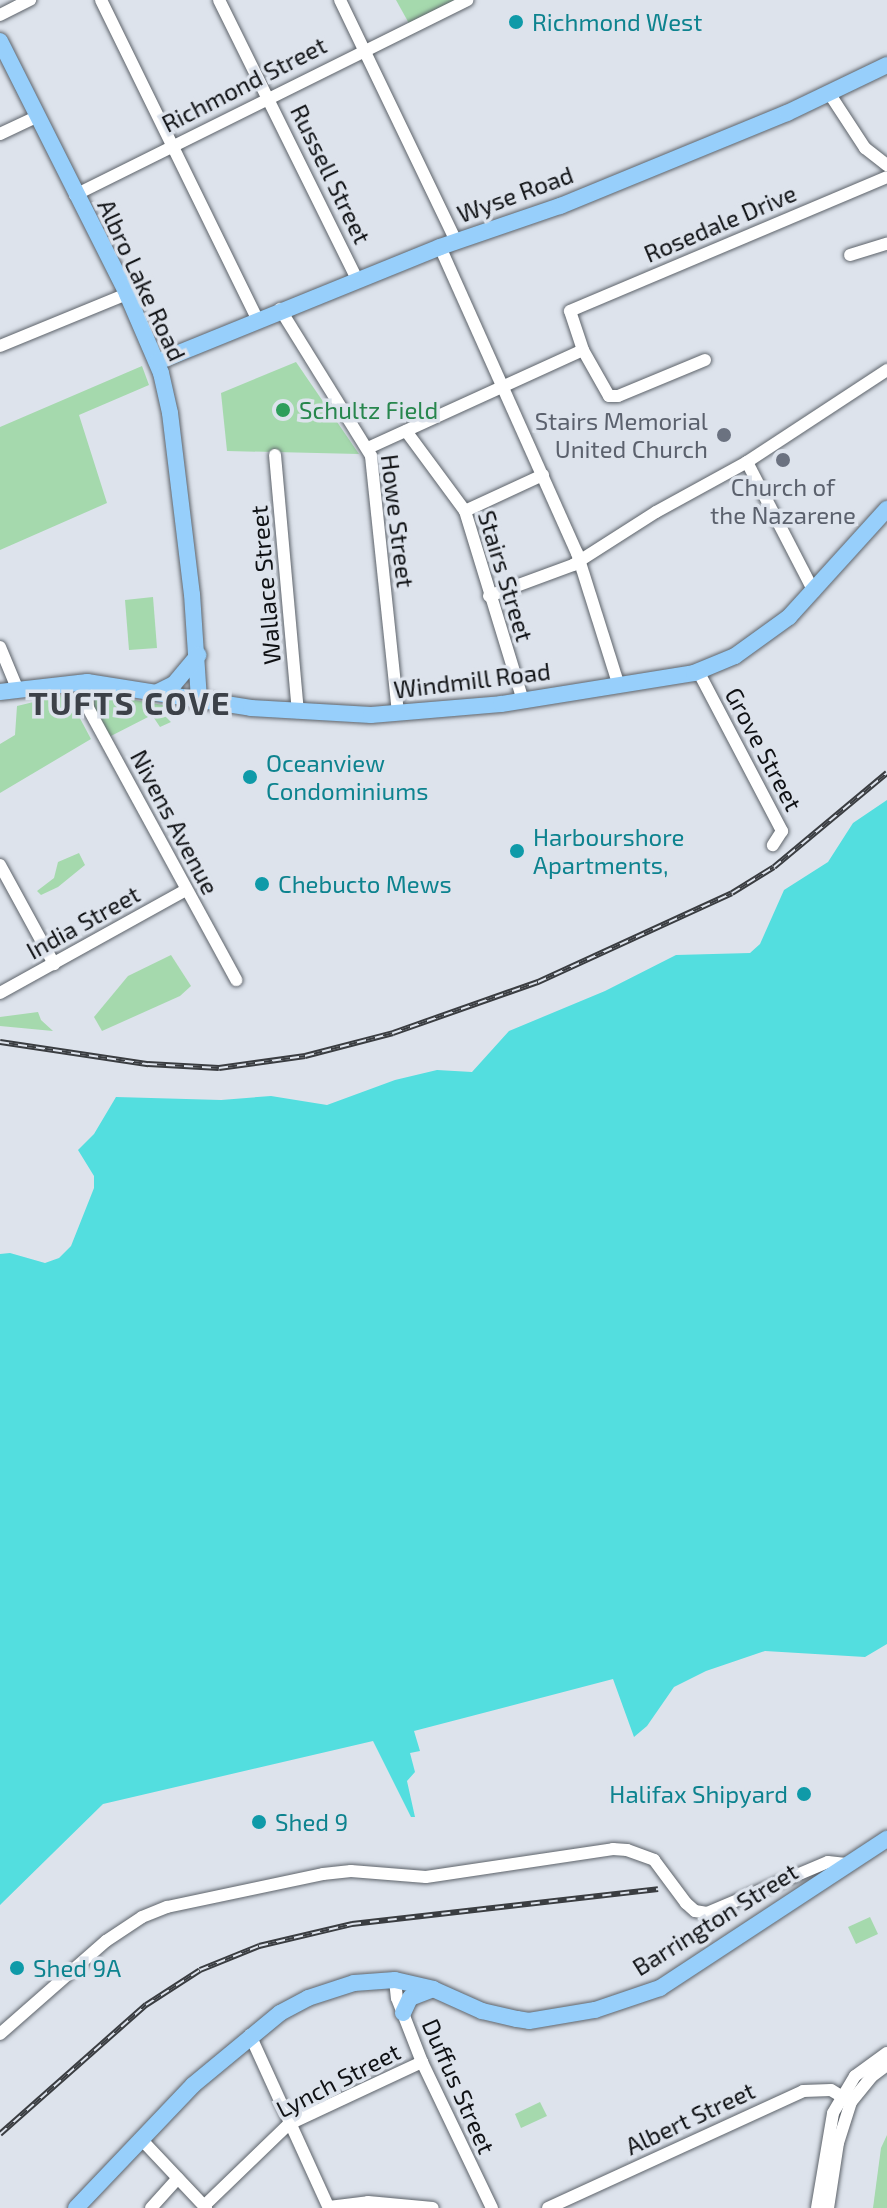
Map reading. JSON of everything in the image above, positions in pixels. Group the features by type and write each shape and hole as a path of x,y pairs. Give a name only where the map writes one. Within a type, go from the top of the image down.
{"main road":[{"name":"Albro Lake Road","path":"0,41 127,294 157,362 170,413 198,654 199,699"},
{"name":"Wyse Road","path":"157,362 280,309 448,244 560,206 829,93 887,65"},
{"name":"Windmill Road","path":"0,692 87,682 298,712 398,714 523,701 698,671 735,656 762,639 814,592 887,509"},
{"path":"158,692 174,684 198,654"},
{"name":"Barrington Street","path":"76,2208 193,2085 250,2035 280,2013 308,1998 354,1983 395,1980 433,1989 494,2015 529,2021 595,2010 660,1988 887,1839"},
{"path":"403,2013 410,1998 433,1989"}],"street":[{"path":"0,15 30,0"},
{"path":"101,0 257,319"},
{"name":"Russell Street","path":"219,0 358,281"},
{"path":"340,0 448,244 502,386 581,561 618,683"},
{"name":"Richmond Street","path":"75,195 172,144 467,0"},
{"path":"829,93 865,148 887,165"},
{"path":"0,134 38,116"},
{"name":"Rosedale Drive","path":"583,350 570,311 887,177"},
{"path":"850,255 887,244"},
{"path":"0,346 127,294"},
{"name":"Howe Street","path":"280,309 368,448 398,714"},
{"path":"368,448 583,350 609,396 618,396 705,360"},
{"path":"489,596 581,561 656,512 747,462 887,370"},
{"name":"Stairs Street","path":"406,431 465,511 523,701"},
{"name":"Wallace Street","path":"275,455 298,712"},
{"path":"747,462 814,592"},
{"path":"465,511 543,475"},
{"path":"0,647 17,688"},
{"name":"Grove Street","path":"698,671 782,831 773,845"},
{"name":"Nivens Avenue","path":"87,682 88,708 236,980"},
{"path":"0,865 54,964"},
{"name":"India Street","path":"0,993 186,890"},
{"path":"0,2034 106,1941 142,1917 167,1907 323,1874 351,1871 426,1877 613,1849 627,1850 654,1860 686,1903 695,1911 707,1913 828,1862 846,1864"},
{"name":"Duffus Street","path":"395,1980 403,2013 422,2062 492,2208"},
{"path":"250,2035 329,2208 368,2202 433,2208"},
{"path":"817,2208 827,2137 855,2076 887,2053"},
{"name":"Lynch Street","path":"206,2207 289,2124 422,2062"},
{"path":"828,2208 846,2098 887,2065"},
{"name":"Albert Street","path":"548,2208 790,2096 820,2089 846,2098"},
{"path":"141,2139 206,2207"},
{"path":"151,2208 178,2178"}],"green space":[{"path":"396,0 464,0 411,27"},
{"path":"296,362 359,454 227,451 221,393"},
{"path":"142,366 149,385 79,415 107,503 0,550 0,427"},
{"path":"153,597 157,648 129,650 125,600"},
{"path":"95,693 174,707 164,715 171,722 160,727 152,715 107,738 91,709 90,696"},
{"path":"67,694 91,739 0,793 0,744 15,735 17,706"},
{"path":"79,853 85,865 58,887 41,895 37,891 54,878 58,862"},
{"path":"171,955 191,986 180,996 102,1031 94,1017 128,976"},
{"path":"38,1012 41,1020 53,1031 0,1026 0,1017"},
{"path":"870,1917 878,1934 856,1944 848,1927"},
{"path":"540,2102 547,2116 521,2128 515,2114"},
{"path":"887,2135 887,2208 873,2208 881,2148"}],"water":[{"path":"887,800 887,1644 865,1657 765,1651 706,1671 674,1687 647,1726 634,1737 613,1679 414,1731 420,1751 410,1753 415,1772 407,1781 415,1817 411,1817 373,1741 103,1804 0,1905 0,1254 10,1253 45,1263 59,1258 71,1246 94,1188 94,1176 78,1150 94,1134 116,1097 221,1100 271,1096 327,1105 395,1080 437,1070 472,1072 509,1031 605,991 676,955 750,953 760,944 784,890 828,862 853,823"}],"railway":[{"path":"0,1042 148,1064 219,1068 305,1056 393,1033 538,982 732,893 774,867 887,773"},
{"path":"0,2134 146,2005 200,1970 259,1946 352,1924 658,1889"}],"place":[{"name":"Richmond West","path":"516,22"},
{"name":"Schultz Field","path":"283,410"},
{"name":"Stairs Memorial United Church","path":"724,435"},
{"name":"Church of the Nazarene","path":"783,460"},
{"name":"Oceanview Condominiums","path":"250,777"},
{"name":"Harbourshore Apartments,","path":"517,851"},
{"name":"Chebucto Mews","path":"262,884"},
{"name":"Halifax Shipyard","path":"804,1794"},
{"name":"Shed 9","path":"259,1822"},
{"name":"Shed 9A","path":"17,1968"}],"district":[{"name":"TUFTS COVE","path":"130,702"}]}
